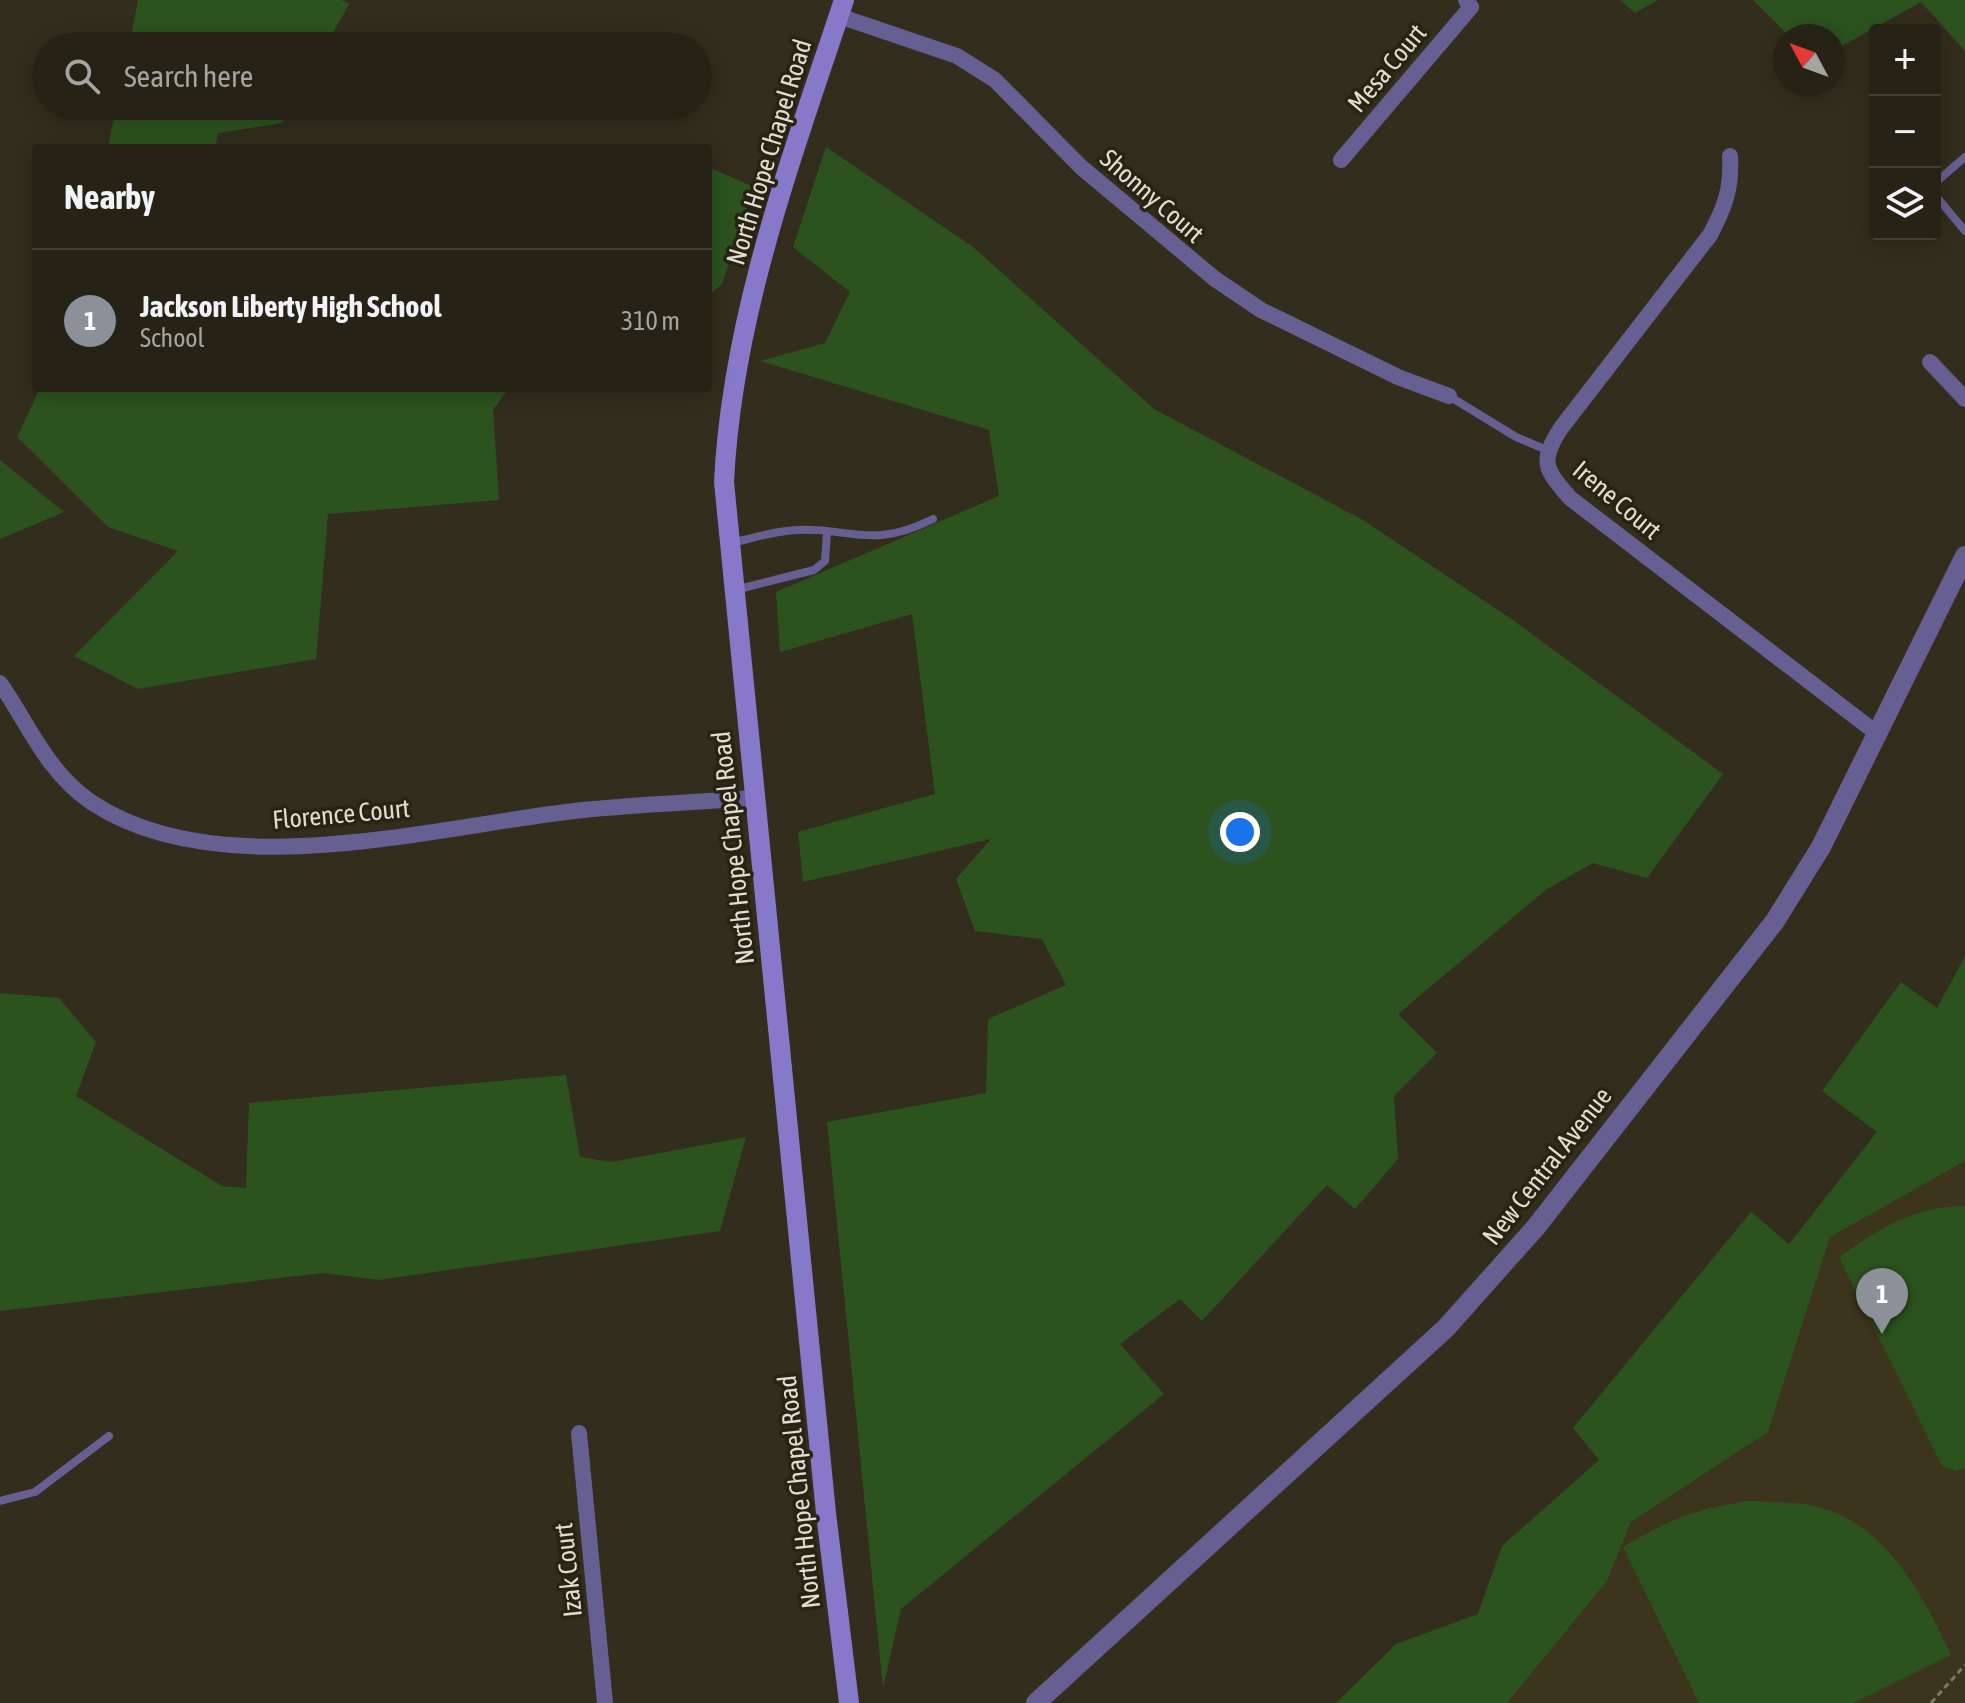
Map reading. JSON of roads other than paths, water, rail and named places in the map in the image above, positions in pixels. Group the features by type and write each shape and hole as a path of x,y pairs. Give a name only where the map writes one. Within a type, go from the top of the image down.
{"main road":[{"name":"North Hope Chapel Road","path":"841,8 768,238 736,363 725,467 732,591 778,1005 826,1513 849,1703"}],"street":[{"name":"Mesa Court","path":"1341,160 1468,3"},
{"name":"Shonny Court","path":"841,8 957,56 995,80 1081,167 1215,279 1275,317 1398,377 1449,396"},
{"name":"Irene Court","path":"1730,156 1732,181 1728,202 1710,235 1547,450 1548,473 1570,498 1879,735"},
{"path":"1930,362 1965,399"},
{"name":"New Central Avenue","path":"1036,1703 1446,1328 1536,1227 1775,921 1821,847 1965,556"},
{"name":"Florence Court","path":"0,683 50,764 90,801 116,816 196,843 296,847 569,811 753,798"},
{"name":"Izak Court","path":"579,1433 605,1703"}],"lane":[{"path":"1941,178 1965,157"},
{"path":"1941,202 1965,231"},
{"path":"1449,396 1516,437 1547,450"},
{"path":"728,543 788,530 880,538 903,534 933,519"},
{"path":"732,591 814,570 825,561 827,533"},
{"path":"0,1501 35,1492 109,1436"}],"place":[{"name":"Jackson Liberty High School","path":"1882,1334"}]}
